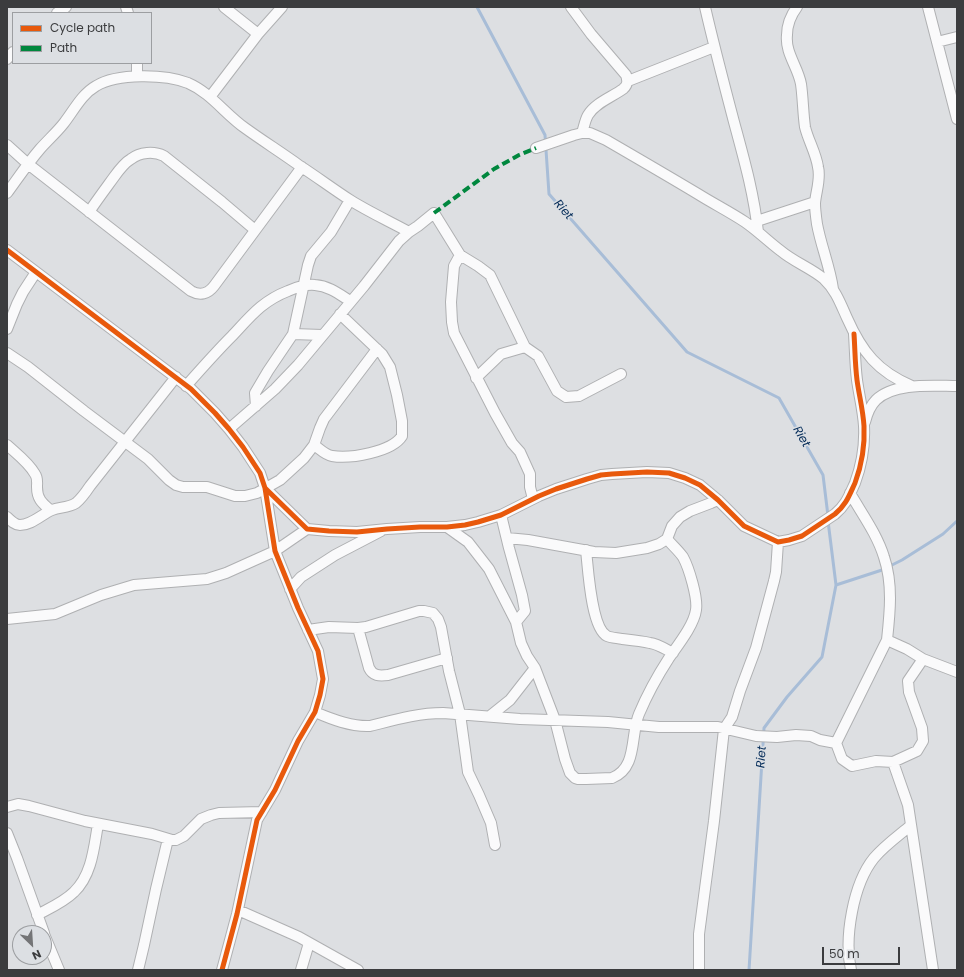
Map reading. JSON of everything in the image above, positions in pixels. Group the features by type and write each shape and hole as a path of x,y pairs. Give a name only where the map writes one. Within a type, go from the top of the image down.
{"street":[{"path":"224,7 258,34"},
{"path":"210,96 258,34 282,7"},
{"path":"571,7 591,34 626,75 628,81 626,87 600,103 589,113 582,133"},
{"path":"705,7 714,47 748,172 756,208 758,232"},
{"path":"797,7 789,22 787,44 789,54 800,80 805,128 818,168 818,191 815,202 815,210 817,226 832,278 833,289"},
{"path":"928,7 957,119"},
{"path":"937,42 957,37"},
{"path":"628,81 714,47"},
{"path":"137,64 137,76"},
{"path":"7,193 28,164 91,89 108,81 120,78 137,76 157,77 176,80 193,86 210,96 244,127 350,200 409,232"},
{"path":"536,148 574,135 590,133 606,140 739,219 758,232 782,252 812,270 825,280 833,289 854,334 870,358 893,377 912,386"},
{"path":"7,145 28,164 191,292 199,294 212,289 302,167"},
{"path":"89,212 122,166 138,155 157,153 164,156 255,230"},
{"path":"256,406 256,393 268,371 293,334 311,256 331,232 350,200"},
{"path":"757,221 815,202"},
{"path":"229,429 275,389 298,365 399,241 434,213 460,255 490,275 525,347 538,356 557,391 566,397 579,396 621,374"},
{"path":"7,250 176,377 203,401 243,446 260,473 265,488 275,551 318,652 323,679 315,712 298,741 278,785 258,816 238,910 222,970"},
{"path":"460,255 454,266 451,302 454,333 476,378 512,443 520,452 530,474 530,487 533,499"},
{"path":"7,329 20,298 36,272"},
{"path":"186,386 207,361 252,314 262,305 280,294 294,288 315,285 328,287 350,301"},
{"path":"314,445 323,452 332,456 359,456 389,446 397,442 402,436 403,430 397,395 390,367 382,354 340,314"},
{"path":"293,334 322,335"},
{"path":"265,488 307,529 357,532 420,527 447,527 478,522 502,515 556,489 601,475 648,472 669,474 685,478 700,485 718,500 744,526 778,542 789,540 802,536 836,514 844,505 860,471 864,450 864,426 857,380 854,334"},
{"path":"476,378 501,354 525,347"},
{"path":"7,352 148,459 176,485 183,487 207,487 235,496 257,493 280,480 304,458 314,445 324,419 377,350"},
{"path":"7,517 16,524 22,525 50,510 71,506 80,499 176,377"},
{"path":"864,426 871,406 884,394 897,389 912,386 957,386"},
{"path":"7,445 26,462 35,473 40,501 50,510"},
{"path":"850,493 874,533 884,556 889,581 890,606 887,640 836,744 842,759 852,766 876,761 893,762 917,751 923,741 922,728 909,692 908,681 923,659"},
{"path":"507,538 607,553 622,552 662,543 667,539 672,526 680,517 690,511 718,500"},
{"path":"502,515 525,611 516,622"},
{"path":"447,527 468,542 489,570 516,622 521,643 535,668 555,720 570,773 575,778 586,779 614,778 627,765 632,754 635,725 638,715 693,621 696,604 687,565 678,551 667,539"},
{"path":"7,619 56,614 101,595 134,585 207,578 226,573 275,551 307,529"},
{"path":"290,589 301,578 335,555 387,529"},
{"path":"699,970 699,934 714,821 724,729 732,717 758,642 775,576 778,542"},
{"path":"586,550 594,613 602,632 612,638 650,642 673,653"},
{"path":"308,630 330,627 366,627 419,611 433,613 438,619 441,627 460,714 468,772 491,823 495,845"},
{"path":"358,628 369,668 375,675 388,675 447,658"},
{"path":"887,640 907,649 923,659 957,672"},
{"path":"490,716 510,700 535,668"},
{"path":"315,712 325,717 348,724 364,726 430,713 460,714 608,722 659,727 718,727 756,736 811,736 836,744"},
{"path":"893,762 908,806 933,970"},
{"path":"7,807 18,804 29,806 98,824 176,840 184,836 201,819 211,815 262,812"},
{"path":"37,915 66,899 79,887 88,872 98,824"},
{"path":"851,970 849,946 851,910 855,896 872,860 882,849 910,826"},
{"path":"7,833 41,925"},
{"path":"138,970 168,839"},
{"path":"238,910 285,930 358,970"},
{"path":"301,970 309,943"},
{"path":"52,953 59,970"}],"waterway":[{"name":"Riet","path":"477,7 545,135 549,194 687,352 779,398 823,475 828,516"},
{"name":"Riet","path":"749,970 764,728 787,697 822,657 836,585 828,521"},
{"path":"836,585 882,570 902,560 943,534 957,521"}],"marked path":[{"path":"434,213 494,169 519,155 536,148"}],"cycle path":[{"path":"7,250 191,389 215,413 243,447 260,473 265,488 275,551 298,608 318,651 323,679 315,712 298,741 275,790 257,820 237,914 222,970"},
{"path":"265,488 307,529 357,532 465,525 501,515 556,489 601,475 647,472 669,473 700,485 718,500 744,526 778,542 789,540 802,536 839,511 847,500 855,483 861,462 864,441 864,426 856,374 854,334"}]}
